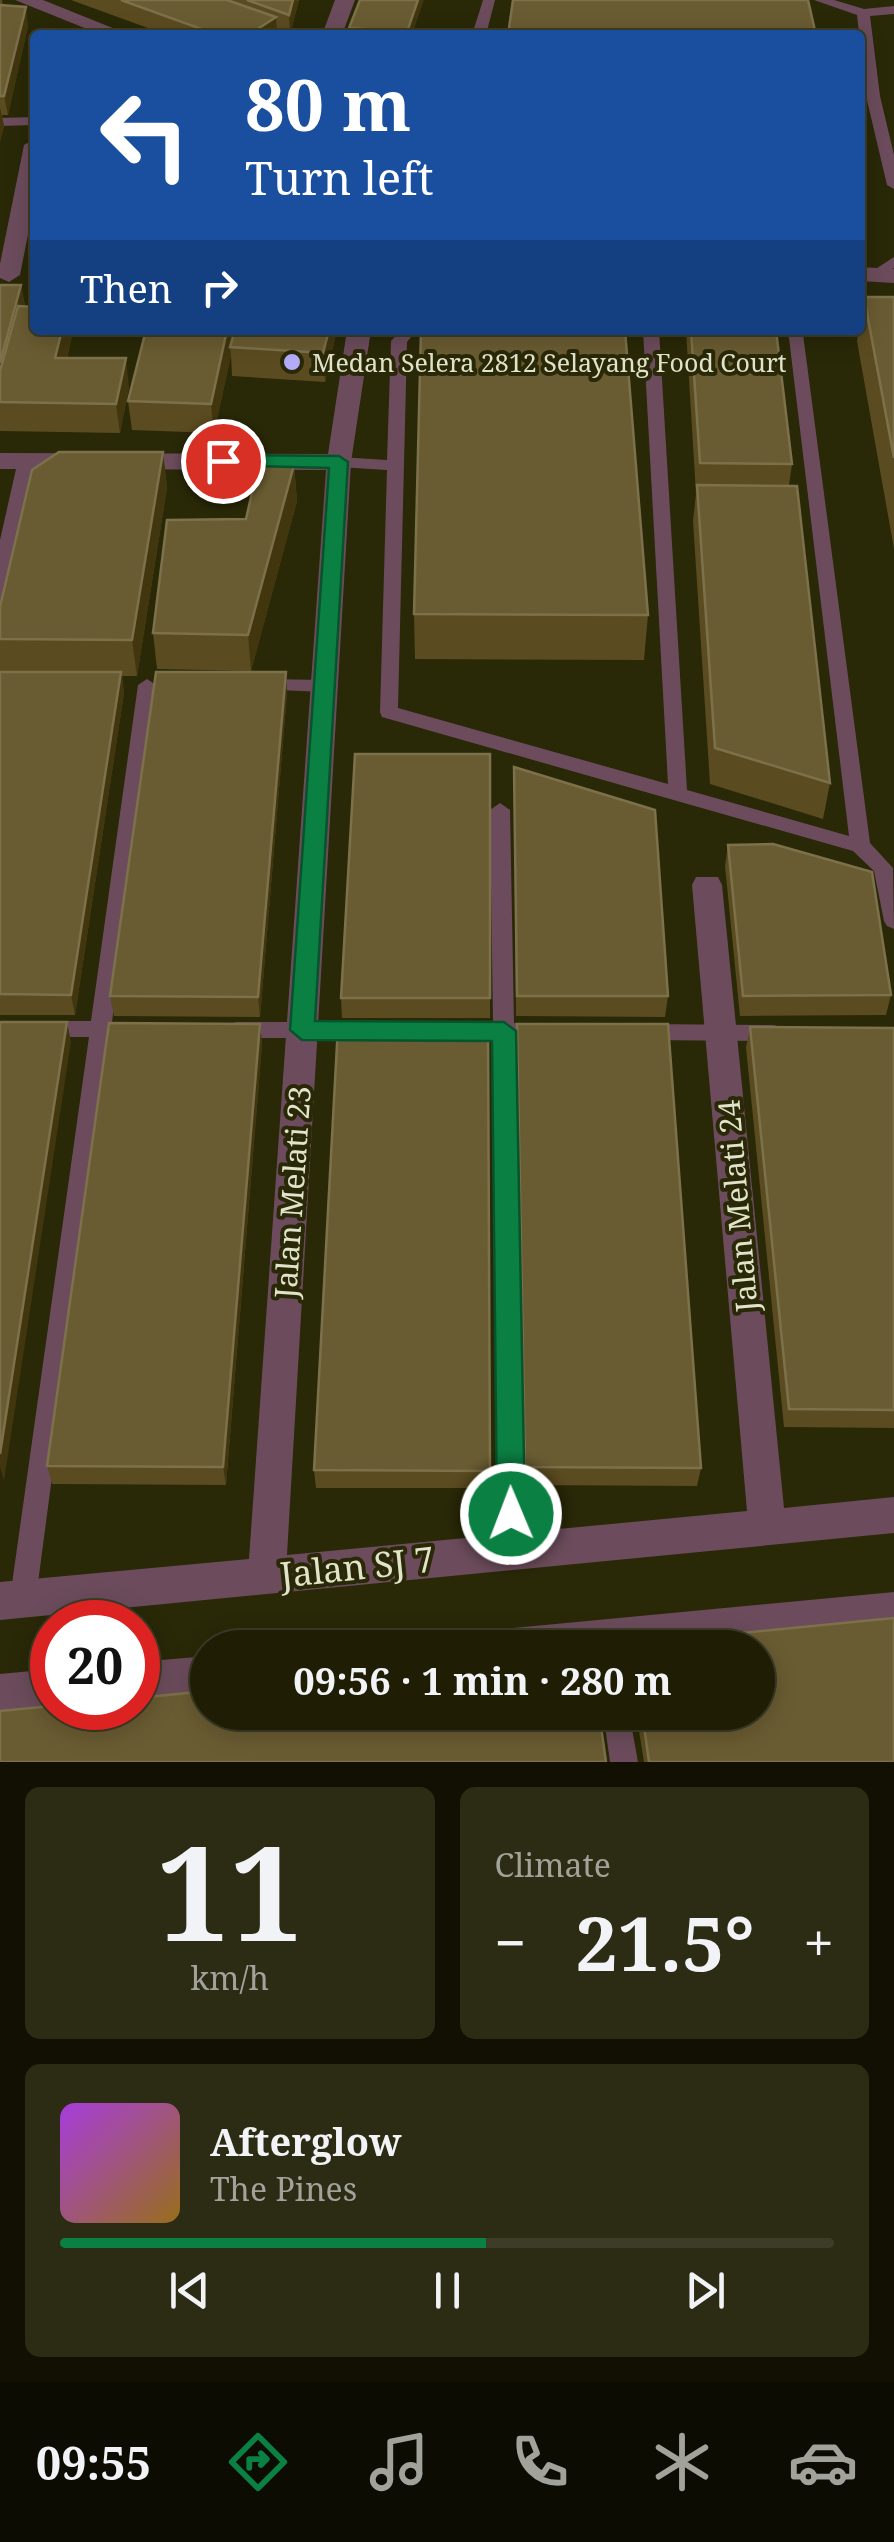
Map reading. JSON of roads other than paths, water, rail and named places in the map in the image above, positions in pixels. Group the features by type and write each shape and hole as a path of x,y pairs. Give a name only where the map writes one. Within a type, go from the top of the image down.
{"street":[{"path":"25,0 79,29"},
{"path":"334,30 345,0"},
{"path":"5,275 30,167"},
{"name":"Jalan Melati 23","path":"267,1575 339,462 358,335"},
{"path":"0,461 339,462"},
{"path":"0,599 30,461"},
{"name":"Jalan Melati 24","path":"706,884 767,1527"},
{"name":"Jalan SJ 7","path":"12,1600 894,1515"},
{"path":"727,1630 894,1612"},
{"path":"160,1679 190,1677"},
{"path":"0,1694 30,1691"}],"lane":[{"path":"480,30 489,0"},
{"path":"820,0 864,12 894,10"},
{"path":"864,12 873,96 894,185"},
{"path":"0,122 30,121"},
{"path":"404,335 398,341 398,466 389,712 860,846 883,868 894,921"},
{"path":"651,335 678,794"},
{"path":"796,335 860,846"},
{"path":"339,462 398,466"},
{"path":"12,1600 147,685"},
{"path":"246,685 325,686"},
{"path":"500,810 512,1552"},
{"path":"0,1028 135,1029"},
{"path":"209,1030 394,1030"},
{"path":"430,1031 563,1032"},
{"path":"622,1032 798,1033"},
{"path":"619,1730 624,1762"}],"place":[{"name":"Medan Selera 2812 Selayang Food Court","path":"292,362"}]}
